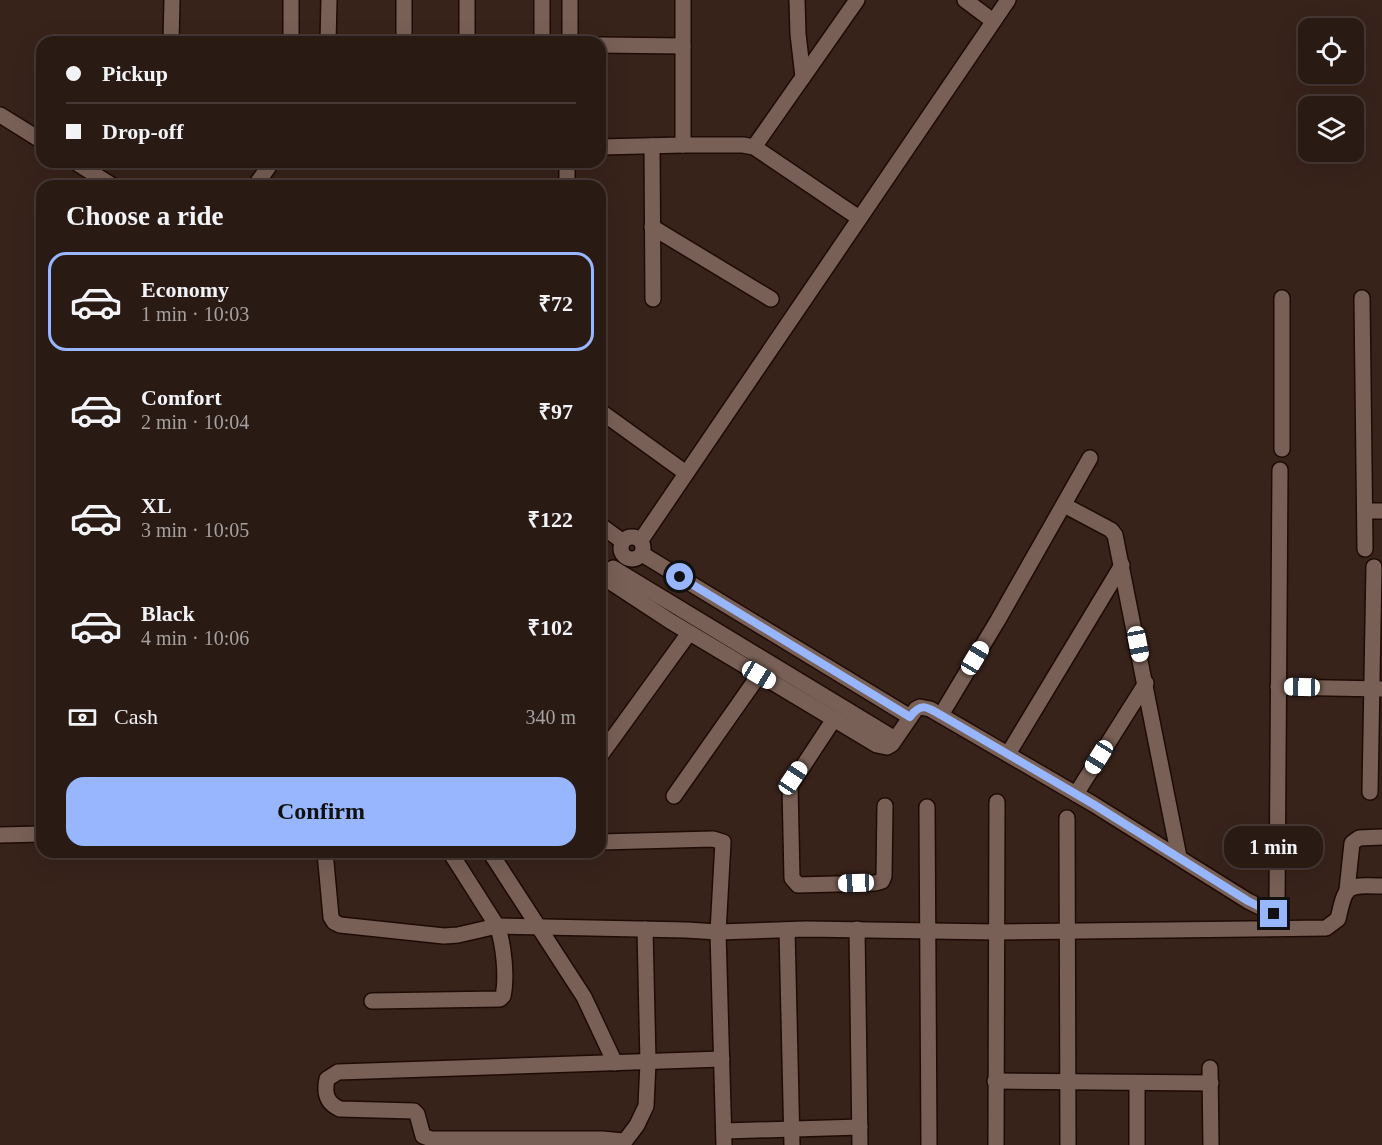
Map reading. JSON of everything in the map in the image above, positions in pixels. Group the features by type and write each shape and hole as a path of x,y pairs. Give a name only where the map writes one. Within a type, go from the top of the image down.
{"street":[{"path":"171,36 172,0"},
{"path":"291,0 291,36"},
{"path":"328,36 329,0"},
{"path":"404,0 404,36"},
{"path":"467,0 467,36"},
{"path":"542,0 542,36"},
{"path":"570,0 570,36"},
{"path":"683,0 683,145"},
{"path":"797,0 803,77"},
{"path":"754,147 857,0"},
{"path":"965,0 993,21"},
{"path":"641,547 686,473 1008,0"},
{"path":"606,45 684,46"},
{"path":"0,115 36,137"},
{"path":"606,147 743,145 754,147 859,218"},
{"path":"652,146 653,299"},
{"path":"84,168 104,180"},
{"path":"652,227 771,299"},
{"path":"1282,298 1282,449"},
{"path":"1362,298 1365,549"},
{"path":"606,415 686,473"},
{"path":"941,715 1090,458"},
{"path":"607,579 689,633 882,747 887,747 895,739 916,709 920,707 930,709 1076,794 1272,914 1276,912 1280,470"},
{"path":"1064,505 1111,530 1117,541 1179,857"},
{"path":"1365,511 1382,511"},
{"path":"606,531 622,548"},
{"path":"607,579 627,537 634,536 641,547 910,717"},
{"path":"1008,754 1122,565"},
{"path":"1370,792 1377,688 1374,567"},
{"path":"607,579 895,739"},
{"path":"606,736 689,633"},
{"path":"674,796 759,675"},
{"path":"1076,794 1146,683"},
{"path":"1278,687 1377,688"},
{"path":"834,719 790,786 794,883 798,885 882,881 885,806"},
{"path":"996,1145 997,802"},
{"path":"927,807 929,1145"},
{"path":"1067,818 1068,1145"},
{"path":"0,834 36,834"},
{"path":"1347,890 1352,843 1359,838 1382,837"},
{"path":"606,843 721,840 723,847 718,932 724,1138 791,1129 860,1127"},
{"path":"326,858 331,917 340,926 444,936 496,926 718,932 857,929 996,932 1326,928 1338,919 1344,893 1347,890 1355,885 1382,886"},
{"path":"372,1001 500,999 503,996 503,947 496,926 454,858"},
{"path":"494,858 584,997 615,1063"},
{"path":"645,929 648,1062 645,1112 631,1135 623,1143 602,1139 431,1139 423,1136 417,1114 414,1111 340,1109 333,1106 327,1098 325,1088 327,1079 338,1072 460,1066 615,1063 648,1062 722,1059"},
{"path":"857,929 860,1145"},
{"path":"787,930 792,1145"},
{"path":"995,1081 1137,1083 1210,1075 1211,1145"},
{"path":"1137,1083 1137,1145"}],"route":[{"path":"680,577 910,717 920,707 941,715 1093,804 1248,901 1274,914"}]}
